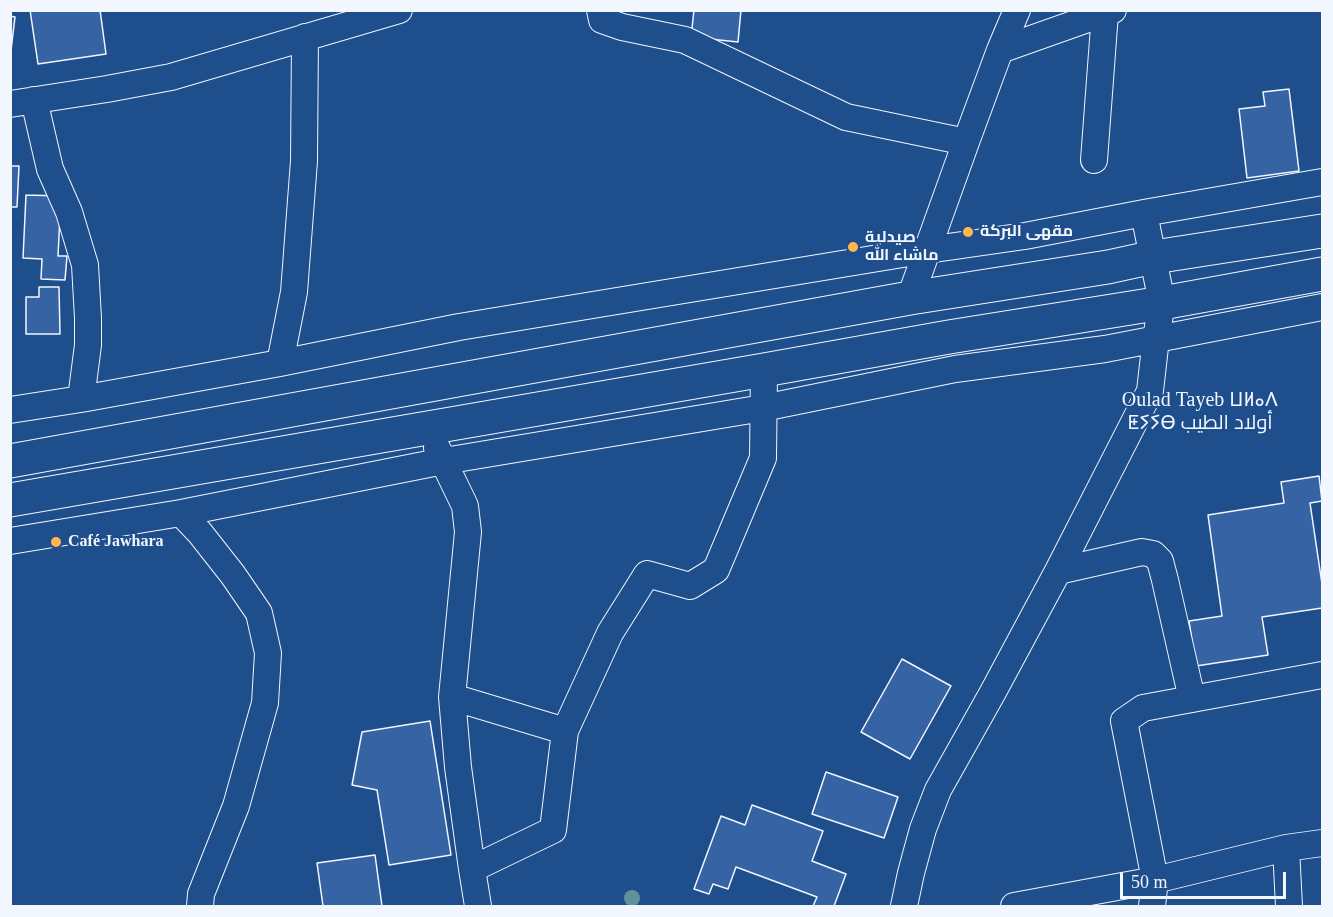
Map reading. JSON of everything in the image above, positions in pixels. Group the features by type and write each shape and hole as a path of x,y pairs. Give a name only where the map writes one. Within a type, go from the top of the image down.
{"highway":[{"path":"10,461 910,298 1323,231"},
{"path":"10,500 1323,274"}],"street":[{"path":"81,399 88,345 85,265 69,213 22,102 171,77 399,10"},
{"path":"600,10 602,20 621,27 685,40 846,117 966,142"},
{"path":"910,298 1000,50 1017,10"},
{"path":"1000,50 1109,12 1094,160"},
{"path":"280,363 294,292 304,160 305,37"},
{"path":"10,410 280,363 459,327 1025,236 1323,182"},
{"path":"904,906 923,829 938,790 1058,571 1150,391 1162,303 1144,213"},
{"path":"10,541 181,513 444,461 764,408 955,369 1105,349 1323,307"},
{"path":"472,869 553,830 565,731 610,633 647,574 690,586 716,570 763,458 764,370"},
{"path":"427,428 465,507 468,532 452,697 458,767 478,906"},
{"path":"181,513 200,533 259,612 268,654 265,703 236,806 201,894 200,906"},
{"path":"1058,571 1142,552 1153,554 1160,561 1192,699"},
{"path":"1152,906 1155,880 1124,721 1143,708 1323,675"},
{"path":"452,697 565,731"},
{"path":"1014,906 1155,880 1286,848 1323,843"},
{"path":"1286,848 1289,906"}],"building":[{"path":"30,10 100,10 106,54 38,64"},
{"path":"694,10 741,10 738,42 691,37"},
{"path":"10,16 15,17 10,59"},
{"path":"1289,89 1299,171 1247,178 1239,109 1265,106 1263,92"},
{"path":"10,166 19,166 17,207 10,207"},
{"path":"26,195 61,196 58,256 67,256 65,280 41,279 42,259 23,258"},
{"path":"39,287 59,287 60,334 26,334 26,297 39,297"},
{"path":"1319,476 1322,501 1310,503 1322,584 1322,608 1262,617 1268,655 1196,666 1189,621 1222,616 1208,515 1284,503 1281,482"},
{"path":"902,659 951,686 910,759 861,732"},
{"path":"430,721 451,855 389,865 377,790 352,785 362,732"},
{"path":"826,772 898,797 884,838 812,814"},
{"path":"752,805 823,831 812,861 846,874 834,906 813,906 817,897 736,867 728,889 713,884 709,894 694,889 721,816 745,825"},
{"path":"375,855 382,906 323,906 317,863"}],"place":[{"name":"مقهى البركة","path":"968,232"},
{"name":"صيدلية ماشاء الله","path":"853,247"},
{"name":"Café Jawhara","path":"56,542"}],"district":[{"name":"Oulad Tayeb ⵡⵍⴰⴷ ⵟⵢⵢⴱ أولاد الطيب","path":"1200,412"}]}
